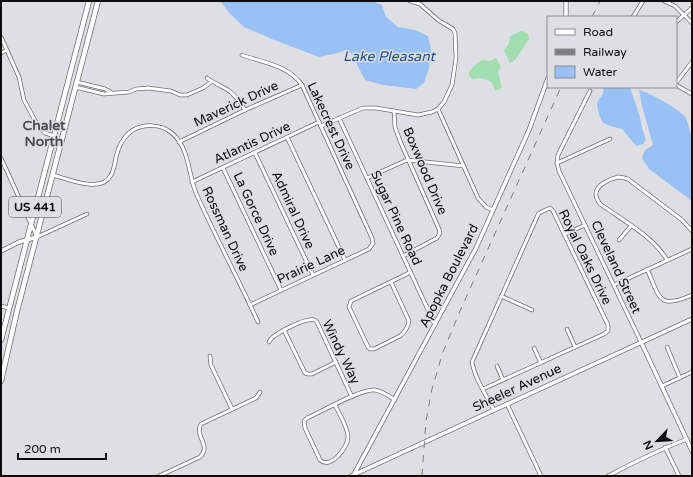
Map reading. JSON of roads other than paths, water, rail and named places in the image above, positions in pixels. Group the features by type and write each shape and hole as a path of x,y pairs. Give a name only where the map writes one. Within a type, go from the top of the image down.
{"main road":[{"name":"US 441","path":"1,340 89,1"},
{"name":"US 441","path":"1,381 98,1"},
{"path":"87,8 95,10"},
{"path":"47,160 49,171 53,175"},
{"path":"9,308 18,310"}],"street":[{"path":"321,126 363,108 376,108 418,115 438,109 444,102 452,85 456,58 456,34 452,29 438,20 420,4 410,1"},
{"path":"566,1 566,16"},
{"path":"634,16 643,1"},
{"path":"664,1 675,6 692,23"},
{"path":"677,21 683,14 692,8"},
{"path":"1,37 19,77 24,100 38,126 45,133 54,136"},
{"path":"1,53 7,50"},
{"name":"Lakecrest Drive","path":"242,55 284,69 296,77 302,85 372,238"},
{"path":"677,83 692,62"},
{"path":"207,78 211,82 232,94 245,110"},
{"name":"Apopka Boulevard","path":"353,476 466,267 534,118 547,81"},
{"path":"76,85 104,94 113,94 148,88 171,91 180,95 187,95 203,88 211,82"},
{"name":"Maverick Drive","path":"179,142 245,110 302,85"},
{"path":"677,85 692,94"},
{"path":"590,91 558,155 558,163 610,139"},
{"path":"438,109 478,198 486,207 493,210"},
{"name":"Boxwood Drive","path":"394,111 395,127 407,160 440,233 437,238 403,256"},
{"name":"Sugar Pine Road","path":"339,118 435,325"},
{"name":"Atlantis Drive","path":"192,182 319,122"},
{"path":"53,175 94,185 104,182 112,175 122,142 128,133 140,127 149,125 160,127 173,134 179,142"},
{"path":"287,137 345,260"},
{"name":"Rossman Drive","path":"179,142 188,161 192,182 196,192 258,322"},
{"name":"Admiral Drive","path":"256,153 313,275"},
{"path":"1,158 37,237"},
{"path":"367,178 407,160 464,166"},
{"name":"Cleveland Street","path":"558,163 559,171 692,451"},
{"name":"La Gorce Drive","path":"223,168 281,290"},
{"path":"667,260 658,246 600,204 596,194 600,185 617,177 628,179 682,220 692,231"},
{"name":"Royal Oaks Drive","path":"483,388 541,363 608,331 608,326 565,234 554,211 550,208 539,213 472,362 473,368 483,388 494,410"},
{"path":"1,251 37,237 87,214"},
{"path":"565,234 585,225"},
{"path":"619,240 631,226"},
{"name":"Prairie Lane","path":"250,305 369,250 373,243 372,238"},
{"path":"614,285 692,249"},
{"path":"647,269 660,297 665,302 678,301 692,295"},
{"path":"391,282 409,321 408,325 403,334 400,336 374,348 370,348 349,307 349,304 351,301 411,272"},
{"path":"501,296 532,310"},
{"path":"1,306 9,308"},
{"name":"Windy Way","path":"269,342 270,338 284,330 308,319 315,320 352,397"},
{"name":"Sheeler Avenue","path":"353,476 692,319"},
{"path":"567,329 575,347"},
{"path":"284,330 304,373 312,374 336,362"},
{"path":"667,347 680,378"},
{"path":"534,348 541,363"},
{"path":"210,356 211,365 232,409"},
{"path":"497,366 503,380"},
{"path":"662,386 692,372"},
{"path":"335,405 348,433 348,440 339,456 327,463 324,463 320,460 304,424 304,421 307,418 364,391 375,390 395,400"},
{"path":"159,476 200,457 205,447 199,433 201,424 256,398 260,392"},
{"path":"507,404 541,476"},
{"path":"608,476 665,447 687,439"},
{"path":"665,447 679,476"}],"water":[{"name":"Lake Pleasant","path":"220,1 372,1 382,5 386,17 398,27 415,30 428,36 431,49 429,68 424,83 416,89 383,85 365,80 351,53 346,50 319,57 274,40 244,27 230,14"},
{"path":"603,88 630,88 646,140 643,144 636,146 622,129 603,123 599,115 597,104 603,94"},
{"path":"639,90 664,102 686,118 692,137 692,201 649,169 642,158 645,150 653,145"}],"railway":[{"path":"592,16 600,1"},
{"path":"422,476 426,421 432,389 443,352 561,88"}],"district":[{"name":"Chalet North","path":"44,134"}]}
